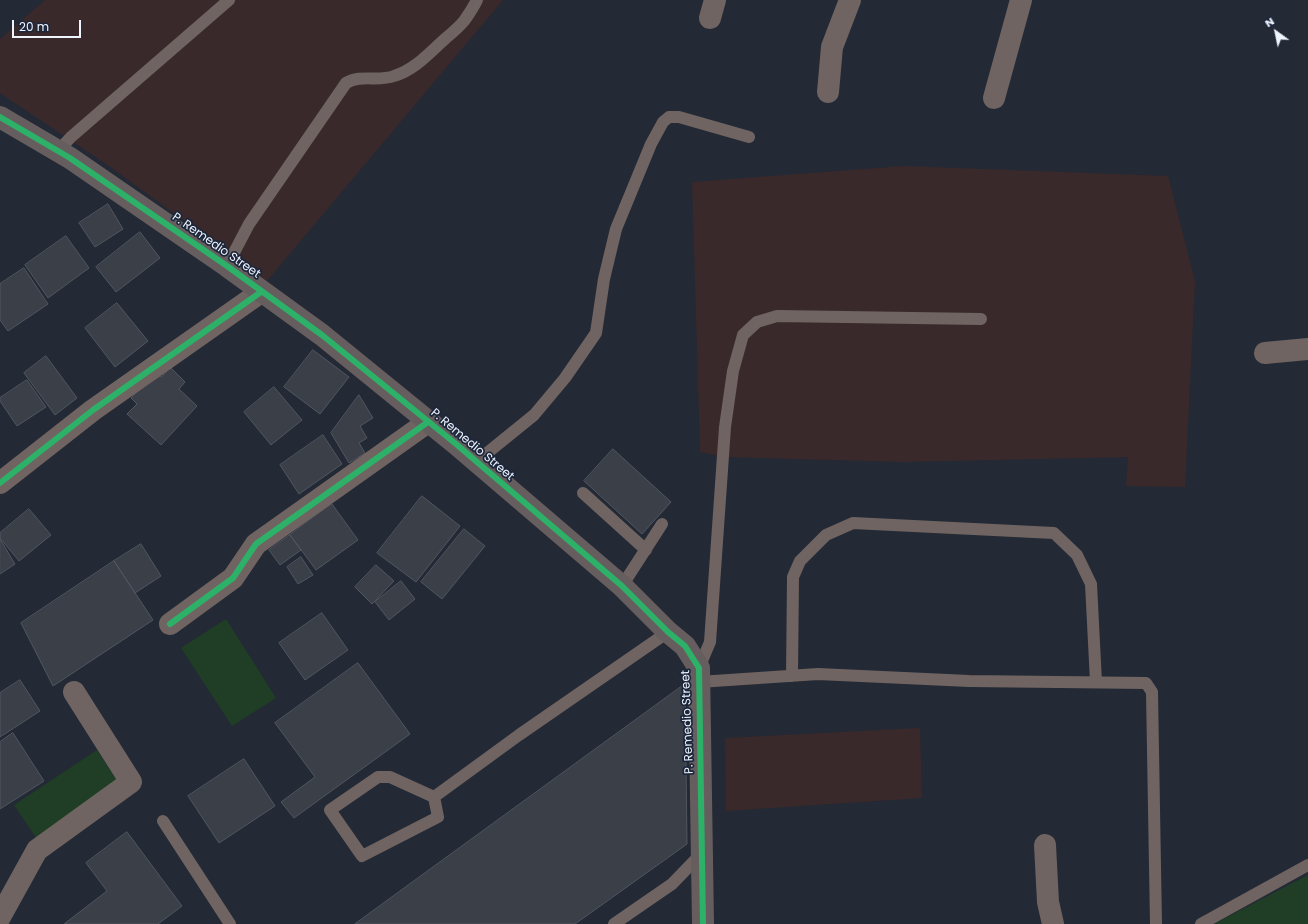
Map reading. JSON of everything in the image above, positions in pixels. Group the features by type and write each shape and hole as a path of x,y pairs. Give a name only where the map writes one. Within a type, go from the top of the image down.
{"street":[{"path":"828,92 832,47 850,0"},
{"path":"994,98 1021,0"},
{"name":"P. Remedio Street","path":"0,117 70,158 227,266 322,335 476,462 622,586 668,632 685,646 699,675 703,924"},
{"path":"0,483 93,410 261,292"},
{"path":"1265,353 1308,349"},
{"path":"170,624 233,578 256,544 428,422"},
{"path":"0,917 37,850 130,782 74,692"},
{"path":"1045,846 1048,902 1053,924"}],"lane":[{"path":"58,151 71,137 229,0"},
{"path":"227,266 249,224 346,83 355,79 393,77 406,71 421,61 463,23 477,0"},
{"path":"476,462 534,415 565,378 596,333 604,279 616,228 651,144 664,122 670,117 679,117 749,137"},
{"path":"981,319 777,316 757,322 743,335 733,371 725,427 710,642 699,675 792,676 818,674 969,681 1146,683 1152,692 1156,924"},
{"path":"583,493 646,550"},
{"path":"622,586 662,524"},
{"path":"792,676 793,577 800,561 826,535 853,524 1054,533 1077,555 1091,584 1096,682"},
{"path":"434,797 531,726 668,632"},
{"path":"390,776 434,797 438,817 362,856 330,810 378,777 390,776"},
{"path":"163,820 230,924"},
{"path":"614,924 672,884 701,854"},
{"path":"1201,924 1308,865"}],"shaded area":[{"path":"45,0 503,0 267,281 109,166 0,93 0,39"},
{"path":"904,166 1168,176 1195,281 1185,487 1126,486 1128,457 905,462 723,457 700,452 692,182"},
{"path":"920,728 922,798 726,811 725,738"}],"green space":[{"path":"226,619 276,698 232,726 181,648"},
{"path":"97,750 121,787 39,842 14,805"},
{"path":"1308,875 1308,924 1214,924"}],"building":[{"path":"108,204 123,229 95,247 79,223"},
{"path":"140,232 160,258 116,292 96,267"},
{"path":"66,236 89,268 48,298 25,265"},
{"path":"24,268 48,304 8,331 0,320 0,284"},
{"path":"117,303 148,341 115,367 85,328"},
{"path":"313,350 349,377 320,414 284,387"},
{"path":"46,356 77,398 55,415 24,373"},
{"path":"170,367 185,382 179,389 197,406 161,445 127,414 137,404 131,398 155,372 161,377"},
{"path":"27,380 46,407 17,426 0,401 0,398"},
{"path":"274,387 302,420 271,445 244,412"},
{"path":"359,395 373,418 360,426 367,438 359,443 365,453 349,463 331,433"},
{"path":"323,435 342,464 299,494 280,465"},
{"path":"613,449 671,502 642,534 584,481"},
{"path":"422,496 460,526 416,582 377,553"},
{"path":"332,504 358,540 316,570 290,535"},
{"path":"29,509 51,535 19,561 0,538 0,533"},
{"path":"464,529 485,546 442,599 421,582"},
{"path":"290,535 301,550 280,565 269,550"},
{"path":"0,539 15,564 0,574"},
{"path":"141,544 161,576 135,593 114,561"},
{"path":"301,557 313,575 298,584 287,567"},
{"path":"114,561 153,620 53,686 21,623"},
{"path":"376,565 394,581 372,604 355,587"},
{"path":"401,581 415,599 389,620 375,602"},
{"path":"322,613 348,650 305,680 279,643"},
{"path":"358,663 410,734 294,818 281,802 315,777 275,723"},
{"path":"20,680 40,711 0,737 0,693"},
{"path":"685,684 687,844 575,924 355,924"},
{"path":"13,733 44,781 0,809 0,742"},
{"path":"244,759 275,806 219,843 188,796"},
{"path":"127,832 182,906 158,924 64,924 107,891 86,863"}],"cycle path":[{"path":"0,117 70,158 227,266 322,335 456,444 622,586 668,632 685,646 699,668 703,924"},
{"path":"0,483 93,410 261,292"},
{"path":"170,624 233,578 256,544 428,422"}]}
